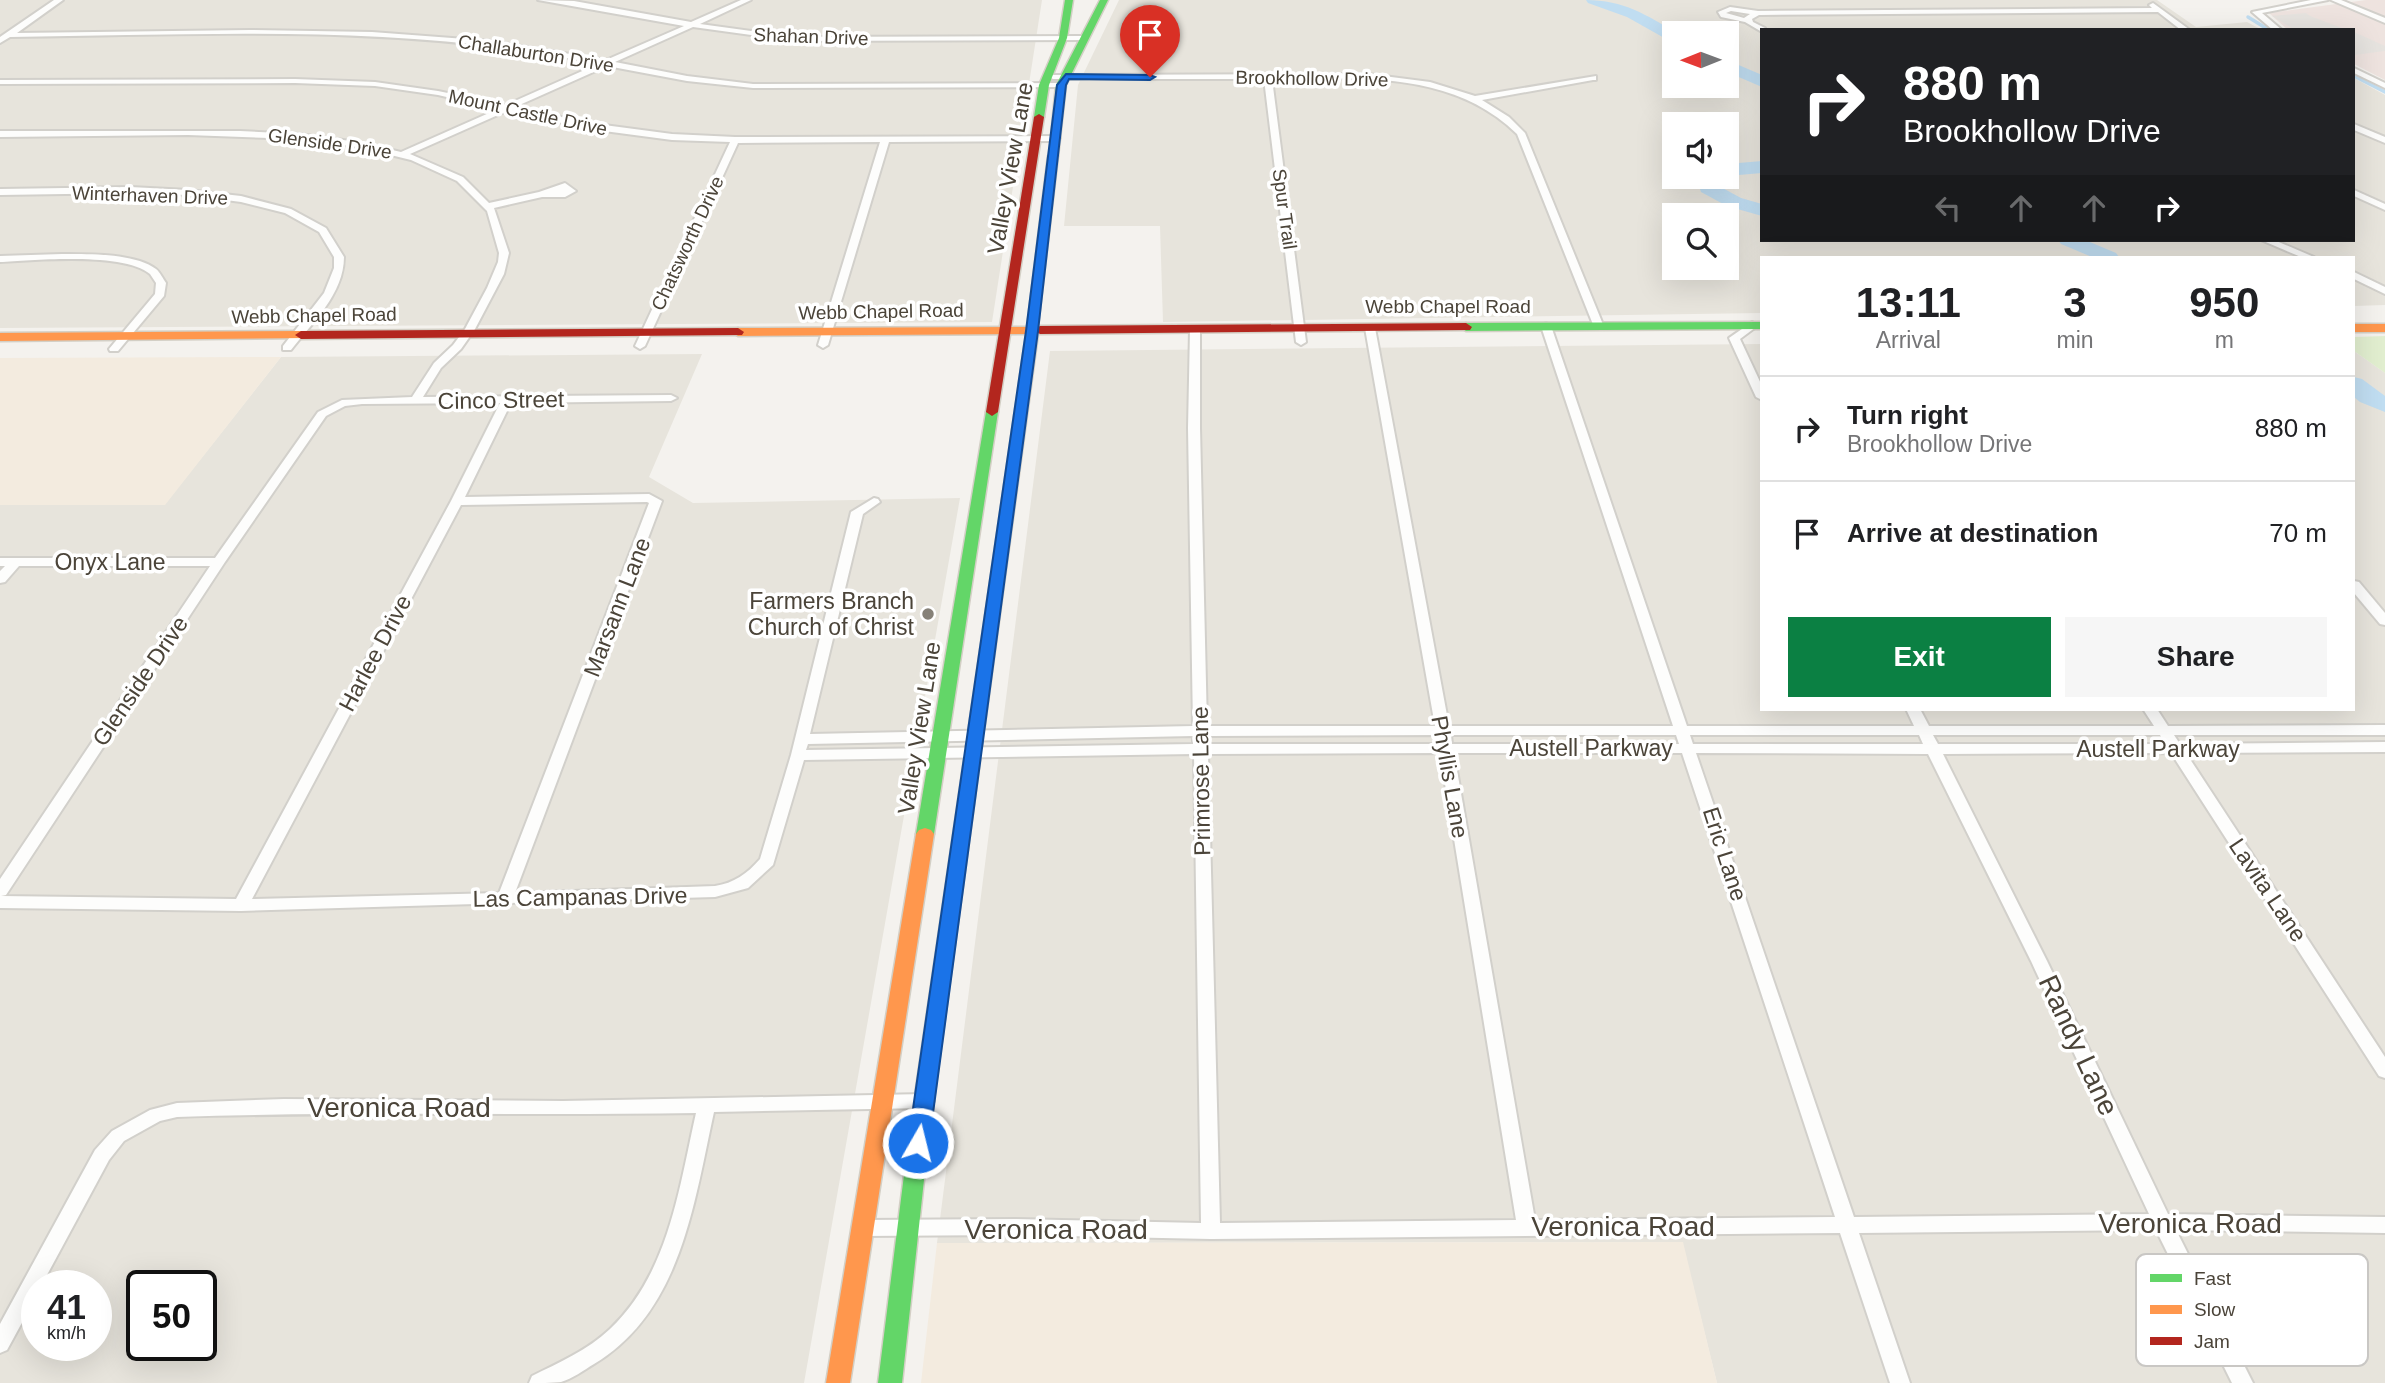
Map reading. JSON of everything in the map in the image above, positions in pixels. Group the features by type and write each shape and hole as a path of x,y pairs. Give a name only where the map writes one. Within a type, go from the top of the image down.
{"main road":[{"name":"Valley View Lane","path":"838,1383 1035,139 1055,81 1069,0"},
{"name":"Valley View Lane","path":"890,1383 925,1101 1031,337 1056,138 1055,81 1104,0"},
{"path":"2355,316 2385,316"},
{"name":"Webb Chapel Road","path":"1548,333 1599,327 1759,329"},
{"path":"2355,328 2385,328"},
{"name":"Webb Chapel Road","path":"0,350 461,340 1548,333 1734,338 1759,329"},
{"name":"Webb Chapel Road","path":"0,337 125,337 291,342"},
{"path":"37,350 50,337"},
{"path":"986,458 1013,457"}],"street":[{"path":"0,41 59,0"},
{"name":"Shahan Drive","path":"542,0 608,8 765,37 1083,38"},
{"path":"404,154 747,0"},
{"path":"2146,0 2183,28"},
{"path":"2276,28 2256,12 2324,0"},
{"path":"2335,0 2385,21"},
{"path":"2349,0 2385,15"},
{"path":"1760,28 1752,17 2159,9"},
{"name":"Challaburton Drive","path":"8,35 396,36 520,47 679,79 729,85 1055,81"},
{"path":"2355,71 2385,86"},
{"name":"Brookhollow Drive","path":"1055,81 1268,76 1385,77 1437,87 1474,99 1503,114 1521,132 1599,327"},
{"name":"Spur Trail","path":"1268,76 1301,335"},
{"path":"1474,99 1593,78"},
{"name":"Mount Castle Drive","path":"0,82 343,82 406,88 613,130 735,140 1056,138"},
{"path":"2355,127 2385,140"},
{"name":"Glenside Drive","path":"0,134 278,134 404,154 456,178 489,206 499,226 504,255 494,289 461,340 443,358 415,401"},
{"path":"824,339 877,159 886,138"},
{"name":"Chatsworth Drive","path":"642,340 735,140"},
{"name":"Winterhaven Drive","path":"0,192 206,193 263,203 307,219 333,244 339,258 338,269 322,303 291,342"},
{"path":"2355,193 2385,207"},
{"path":"489,206 542,194"},
{"path":"2271,242 2306,256"},
{"path":"0,259 104,258 145,266 156,275 161,284 160,294 114,349"},
{"path":"2355,276 2385,291"},
{"name":"Eric Lane","path":"1548,333 1690,748 1900,1383"},
{"name":"Phyllis Lane","path":"1370,335 1446,748 1527,1226"},
{"name":"Primrose Lane","path":"1195,337 1211,1231"},
{"path":"1734,338 1760,393"},
{"name":"Cinco Street","path":"332,406 362,401 671,398"},
{"name":"Harlee Drive","path":"241,905 457,501 507,400"},
{"name":"Glenside Drive","path":"0,891 219,562 322,414 332,406"},
{"name":"Marsann Lane","path":"457,501 649,498 656,501 505,899"},
{"name":"Las Campanas Drive","path":"0,902 241,905 691,894 741,887 756,876 767,861 797,755 857,512 874,502"},
{"name":"Onyx Lane","path":"0,562 219,562"},
{"path":"0,579 15,562"},
{"path":"2355,586 2385,621"},
{"name":"Randy Lane","path":"1914,711 2039,961 2178,1254"},
{"name":"Lavita Lane","path":"2151,711 2385,1071"},
{"name":"Austell Parkway","path":"797,755 939,744 976,734 1200,730 2385,730"},
{"name":"Austell Parkway","path":"801,739 939,744 974,752 1446,748 1934,750 2385,747"},
{"name":"Veronica Road","path":"0,1344 102,1155 118,1136 156,1115 177,1110 284,1106 564,1108 925,1101"},
{"path":"539,1383 583,1360 616,1337 645,1306 660,1280 671,1252 707,1105"},
{"name":"Veronica Road","path":"862,1228 909,1230 1015,1227 1211,1231 1847,1223 2162,1222 2385,1225"},
{"name":"Randy Lane","path":"2234,1366 2243,1383"}],"shaded area":[{"path":"0,0 1042,0 992,322 0,328"},
{"path":"1119,0 2157,0 2196,27 2247,22 2258,28 1760,28 1760,242 2355,242 2355,79 2385,95 2385,305 2355,306 2355,256 1760,256 1760,313 1163,322 1160,226 1064,226 1078,85"},
{"path":"2366,0 2385,0 2385,80 2355,65 2355,28 2286,28 2269,13"},
{"path":"2306,13 2342,28 2292,28 2272,16"},
{"path":"2355,32 2385,46 2385,51 2355,55"},
{"path":"1760,344 1760,711 2355,711 2355,352 2385,373 2385,1383 1717,1383 1682,1242 937,1243 1050,351"},
{"path":"702,354 649,477 693,503 960,498 804,1383 0,1383 0,505 165,504 281,357"},
{"path":"281,357 165,505 0,505 0,358"},
{"path":"1683,1242 1717,1383 921,1383 937,1243"}],"green space":[{"path":"2385,336 2385,373 2355,352 2355,337"}],"waterway":[{"path":"1594,0 1633,14 1662,31"},
{"path":"2248,17 2266,28"},
{"path":"1740,71 1760,81"},
{"path":"2355,77 2385,92"},
{"path":"1739,169 1760,167"},
{"path":"1710,189 1734,202 1760,209"},
{"path":"2073,242 2107,256"},
{"path":"2355,385 2368,397 2385,405"}],"traffic: fast":[{"path":"1039,117 1044,85 1063,38 1069,0"},
{"path":"1053,156 1061,85 1104,0"},
{"path":"1466,327 1760,325"},
{"path":"925,834 992,412"},
{"path":"890,1383 918,1143 974,746"}],"traffic: slow":[{"path":"974,746 1032,331 1053,156"},
{"path":"2355,328 2385,328"},
{"path":"738,332 1040,330"},
{"path":"0,337 301,335"},
{"path":"838,1383 925,834"}],"traffic: jam":[{"path":"992,412 1039,117"},
{"path":"1040,330 1466,327"},
{"path":"301,335 738,332"}],"place":[{"name":"Farmers Branch Church of Christ","path":"928,614"}],"route":[{"path":"918,1143 1032,331 1061,85 1066,76 1150,77"}]}
